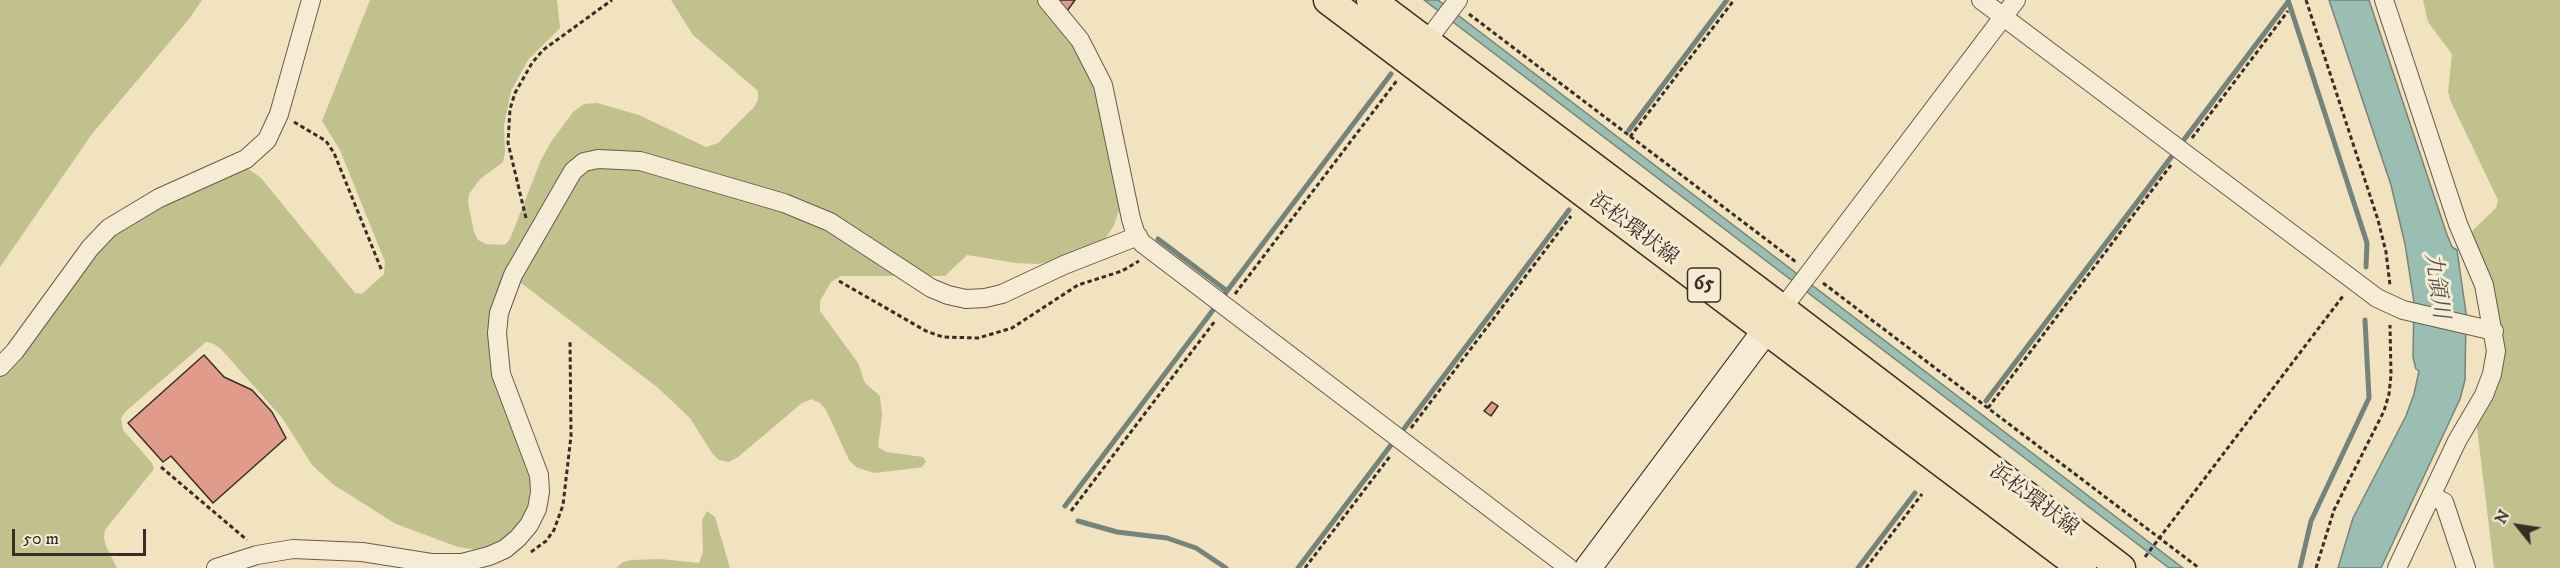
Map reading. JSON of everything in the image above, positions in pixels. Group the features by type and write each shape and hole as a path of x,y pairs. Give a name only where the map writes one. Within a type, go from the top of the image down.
{"main road":[{"name":"浜松環状線","path":"1328,0 1426,42 1799,287 2133,562"},
{"name":"浜松環状線","path":"1371,0 1426,42 1765,332 2082,568"}],"street":[{"path":"0,366 15,351 90,248 109,228 159,198 246,159 267,140 279,114 310,0"},
{"path":"1047,0 1080,40 1103,86 1131,219 1138,236 1152,252 1569,568"},
{"path":"1982,0 2353,282 2397,307 2494,331"},
{"path":"1588,568 2016,0"},
{"path":"2384,0 2458,224 2484,285 2494,331 2495,362 2489,385 2457,441 2397,568"},
{"path":"1426,42 1454,3"},
{"path":"216,568 262,553 293,549 362,552 431,566 462,563 505,549 518,538 529,525 537,509 540,492 539,475 501,374 497,333 505,294 573,171 584,162 619,159 640,161 807,211 830,222 931,288 966,299 1002,294 1064,265 1138,236"},
{"path":"2431,496 2444,502 2466,568"}],"path":[{"path":"532,242 508,143 510,109 515,93 527,70 543,50 612,0"},
{"path":"1630,137 1734,0"},
{"path":"2306,0 2383,236 2397,307 2387,402 2334,510 2316,568"},
{"path":"1454,3 1630,137 1799,287 1988,408 2158,540 2199,568"},
{"path":"1988,408 2288,10"},
{"path":"1071,511 1426,42"},
{"path":"279,114 326,141 334,153 382,271"},
{"path":"1305,568 1571,216"},
{"path":"2133,562 2158,540 2353,282"},
{"path":"161,467 262,553"},
{"path":"1866,568 1922,494"}],"green space":[{"path":"0,0 202,0 189,19 92,134 0,267"},
{"path":"370,0 557,0 560,28 528,60 511,91 504,126 503,162 480,179 469,194 468,202 474,232 478,240 486,244 505,245 510,239 541,160 573,112 584,104 597,103 639,115 706,147 718,143 754,107 758,100 758,91 693,35 671,0 1038,0 1074,45 1096,88 1117,186 1119,210 1106,238 1094,246 1039,264 1016,263 967,255 945,276 841,276 831,282 820,301 820,311 858,363 865,383 880,396 882,415 878,447 886,452 923,457 926,462 922,467 874,473 856,467 849,460 826,410 820,403 811,399 802,403 738,457 729,462 719,460 690,418 657,387 516,279 494,312 530,460 535,492 525,522 498,544 478,550 458,547 396,524 334,485 312,465 283,419 221,349 206,342 125,412 121,418 123,430 152,463 154,469 105,530 106,546 117,568 0,568 0,377 10,368 96,253 114,235 163,205 240,170 248,169 261,178 355,293 362,294 384,274 385,262 340,150 322,121"},
{"path":"2423,0 2560,0 2560,568 2494,568 2477,428 2478,418 2494,387 2471,238 2473,230 2496,208 2498,200 2451,102 2448,92 2452,54 2428,22"},
{"path":"707,511 715,517 730,568 616,568 623,562 632,560 661,559 699,563 703,552 702,520"}],"water":[{"path":"1424,0 1438,0 2183,568 2169,568"},
{"name":"九領川","path":"2329,0 2369,0 2446,232 2452,247 2457,250 2466,313 2465,380 2460,399 2381,568 2338,568 2353,518 2406,416 2414,394 2419,371 2416,369 2413,357 2414,302 2405,244 2391,185"}],"building":[{"path":"1058,0 1075,0 1067,11"},
{"path":"204,355 224,377 252,390 272,412 286,438 213,503 171,456 163,462 128,423"},
{"path":"1492,402 1498,406 1491,416 1484,411"}],"waterway":[{"path":"1629,130 1727,0"},
{"path":"2288,0 2367,243 2366,267"},
{"path":"2183,141 2288,2"},
{"path":"1224,295 1391,74"},
{"path":"1986,401 2172,156"},
{"path":"1403,430 1569,210"},
{"path":"1158,239 1227,291"},
{"path":"1065,506 1213,310"},
{"path":"2300,568 2311,521 2369,398 2365,320"},
{"path":"1298,568 1391,445"},
{"path":"1858,568 1915,493"},
{"path":"1078,521 1117,532 1167,538 1196,548 1226,568"}]}
